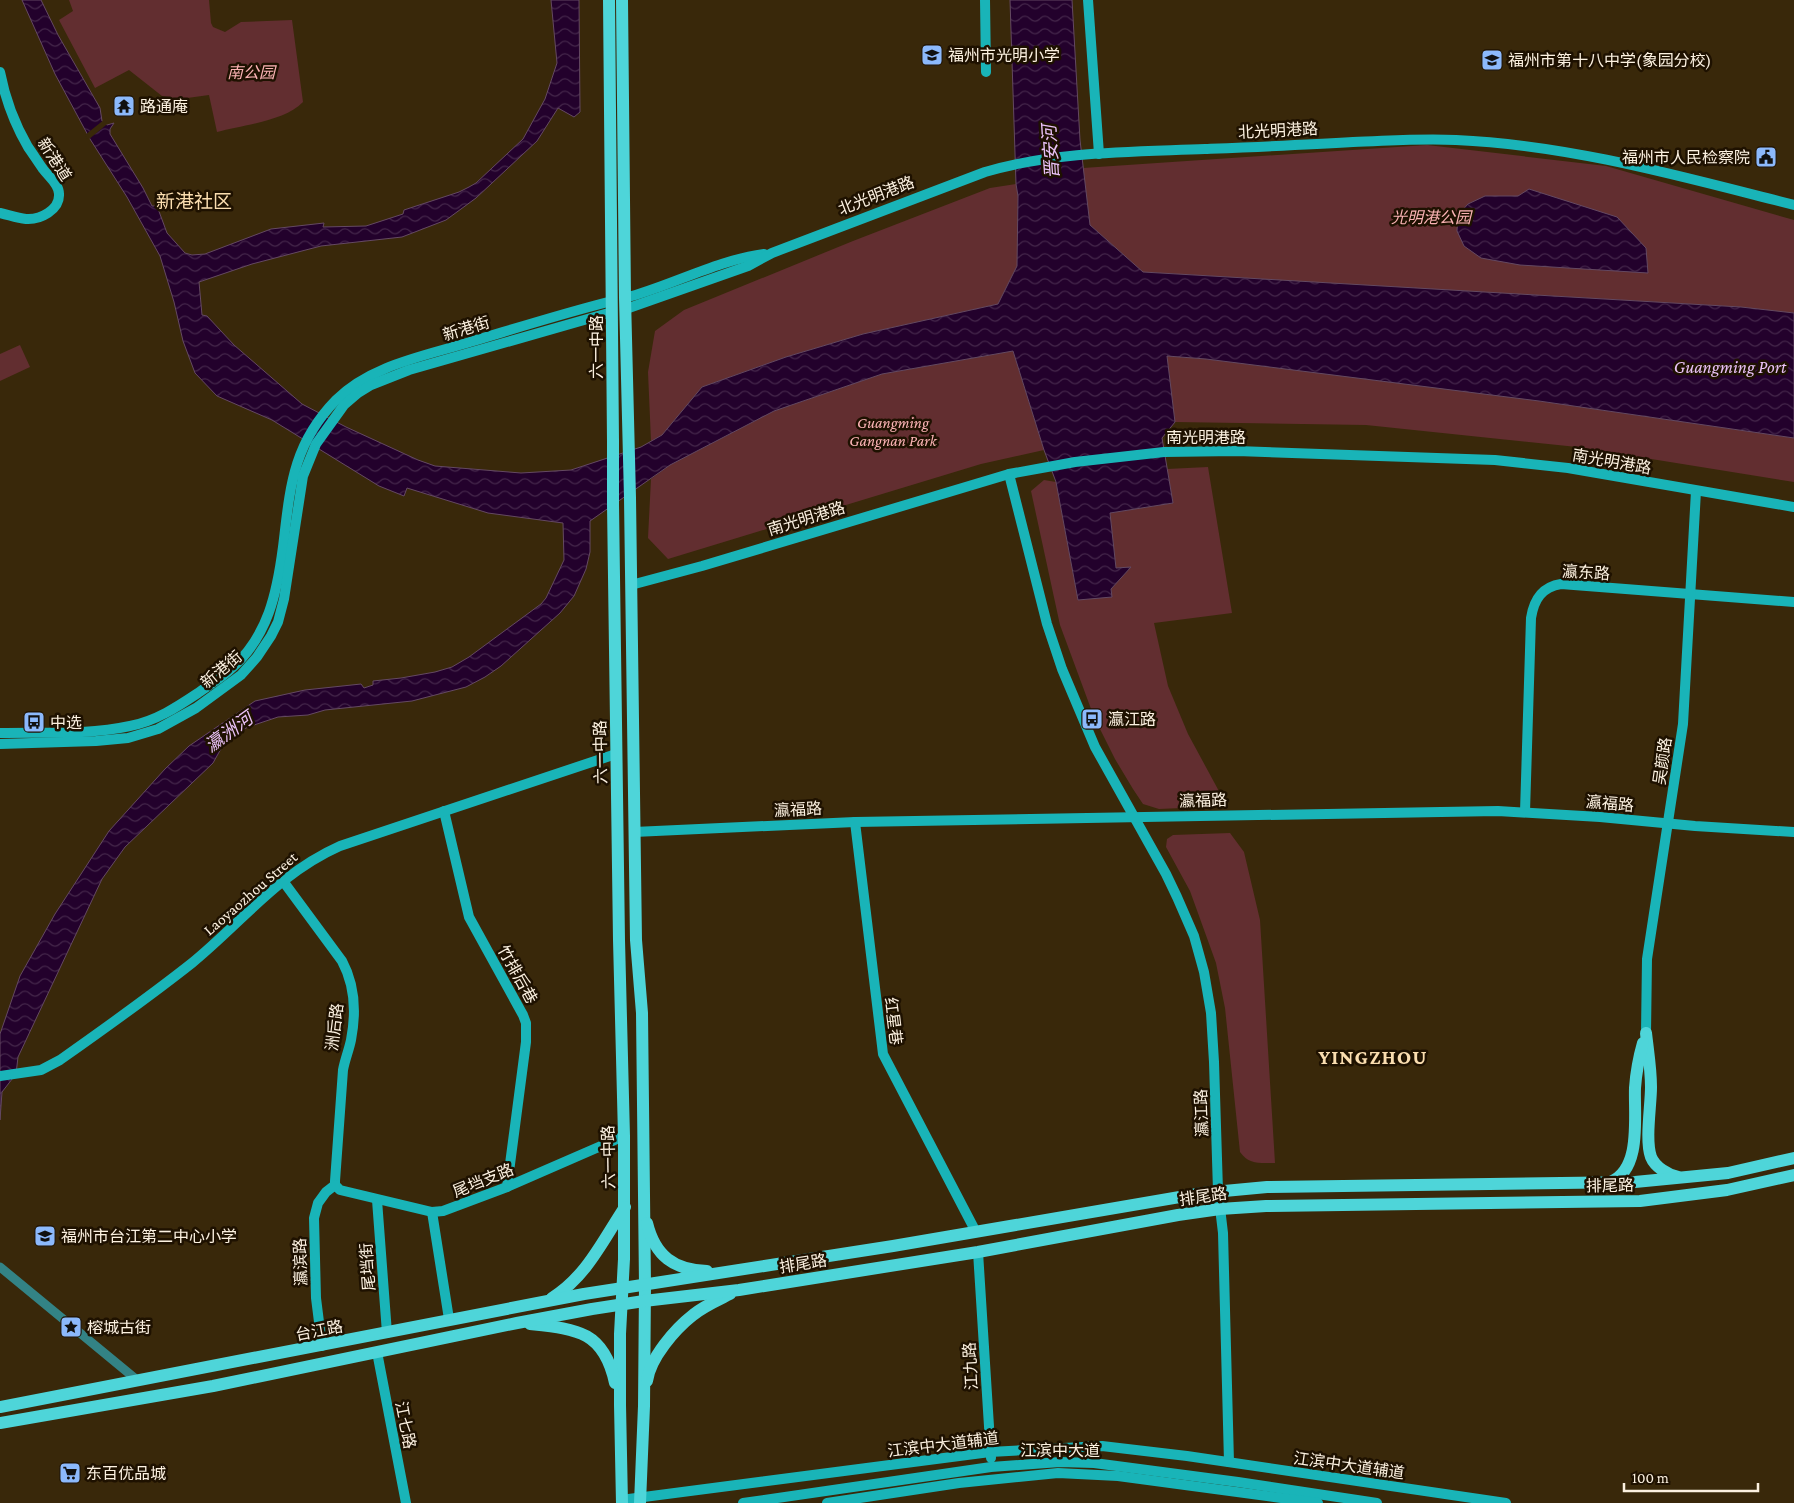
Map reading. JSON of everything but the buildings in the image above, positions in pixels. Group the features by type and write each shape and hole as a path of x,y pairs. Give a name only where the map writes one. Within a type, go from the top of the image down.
{"main road":[{"name":"六一中路","path":"610,0 616,754 625,1208 621,1304 620,1405 622,1501"},
{"name":"六一中路","path":"622,0 625,304 630,498 636,940 642,1013 645,1286 644,1406 640,1500"},
{"name":"北光明港路","path":"612,307 625,304"},
{"path":"1608,1183 1622,1175 1629,1165 1633,1146 1635,1084 1646,1033"},
{"path":"1646,1033 1651,1081 1650,1150 1654,1162 1667,1173 1683,1178"},
{"path":"1634,1124 1640,1133 1644,1133 1650,1125"},
{"name":"排尾路","path":"645,1286 1218,1191 1267,1187 1608,1183 1683,1178 1728,1172 1794,1158"},
{"name":"排尾路","path":"621,1304 739,1290 978,1252 1178,1215 1220,1210 1266,1206 1640,1201 1727,1190 1794,1175"},
{"path":"538,1303 550,1299 563,1290 581,1273 594,1258 625,1208"},
{"path":"644,1210 648,1227 656,1245 670,1261 679,1267 691,1270 738,1271"},
{"name":"台江路","path":"0,1407 322,1346 449,1319 622,1288 645,1286"},
{"path":"644,1406 648,1374 659,1353 674,1333 694,1314 739,1290"},
{"name":"台江路","path":"0,1423 213,1386 517,1323 621,1304"},
{"path":"517,1323 569,1329 589,1336 608,1359 620,1405"}],"street":[{"path":"985,0 986,72"},
{"path":"1088,0 1099,154"},
{"name":"新港道","path":"0,72 8,103 22,134 43,169 58,188 59,194 57,205 37,218 26,219 0,213"},
{"name":"北光明港路","path":"625,304 658,288 744,257 772,253 985,172 1008,165 1099,154 1418,140 1488,142 1631,165 1794,205"},
{"name":"新港街","path":"0,733 92,730 137,725 170,711 233,668 255,643 272,606 283,547 291,482 307,451 320,437 340,402 358,383 394,365 612,307"},
{"name":"新港街","path":"0,744 110,740 146,734 182,717 241,675 268,643 280,615 307,451"},
{"name":"南光明港路","path":"631,585 702,566 1009,474 1048,466 1179,451 1237,451 1495,460 1575,469 1794,507"},
{"name":"瀛江路","path":"1009,474 1047,624 1062,669 1095,747 1177,897 1194,936 1204,972 1211,1013 1218,1191 1223,1233 1229,1462"},
{"name":"吴颜路","path":"1646,1033 1647,959 1683,724 1696,491"},
{"name":"瀛东路","path":"1525,812 1531,618 1536,600 1541,592 1554,585 1561,584 1794,602"},
{"name":"Laoyaozhou Street","path":"0,1076 47,1067 68,1055 191,964 283,881 307,862 340,846 616,754"},
{"name":"竹排后巷","path":"444,811 469,917 523,1014 526,1023 526,1042 507,1187"},
{"name":"瀛福路","path":"634,832 855,822 1134,818 1226,814 1525,812 1773,832"},
{"name":"红星巷","path":"855,822 882,1050 976,1232"},
{"path":"1773,832 1794,832"},
{"path":"1773,832 1794,836"},
{"name":"洲后路","path":"283,881 342,961 348,975 354,1002 352,1034 344,1069 335,1185"},
{"name":"尾垱支路","path":"335,1185 340,1190 377,1200 432,1212 449,1210 624,1136"},
{"name":"瀛滨路","path":"322,1346 316,1298 314,1218 318,1202 335,1185"},
{"name":"尾垱街","path":"377,1200 387,1333"},
{"path":"432,1212 449,1319"},
{"name":"江九路","path":"978,1252 992,1479"},
{"path":"0,1267 137,1380"},
{"name":"江七路","path":"377,1352 406,1503"},
{"name":"江滨中大道辅道","path":"622,1501 990,1452 1102,1446 1152,1451 1506,1503"},
{"name":"江滨中大道","path":"743,1503 991,1467 1036,1463 1094,1463 1377,1503"},
{"name":"江滨中大道","path":"827,1503 992,1479 1058,1473 1118,1476 1318,1503"}],"green space":[{"name":"南公园","path":"69,0 209,0 213,27 225,32 241,22 292,20 303,102 286,114 275,118 217,132 209,95 180,99 162,96 129,70 95,88 59,20 73,11"},
{"name":"光明港公园","path":"1427,145 1606,166 1794,220 1794,313 1741,307 1143,272 1090,225 1083,168"},
{"path":"1016,184 1018,196 1017,266 998,304 863,334 786,357 702,387 662,435 651,441 648,372 655,331 684,310 853,241 990,188"},
{"path":"20,345 30,367 0,381 0,354"},
{"name":"Guangming Gangnan Park","path":"1013,351 1044,450 981,464 668,559 648,538 651,479 670,465 774,411 882,374"},
{"path":"1167,356 1206,359 1539,401 1794,438 1794,482 1577,447 1366,425 1175,422"},
{"path":"1208,467 1232,613 1154,623 1168,686 1188,734 1227,806 1159,809 1143,804 1115,759 1094,717 1060,625 1031,491 1044,480 1056,482 1078,600 1112,596 1111,589 1131,567 1116,568 1110,513 1173,503 1167,469"},
{"path":"1230,833 1244,852 1260,920 1275,1163 1251,1161 1240,1152 1225,1008 1216,963 1190,891 1166,847 1167,839 1173,835"}],"water":[{"name":"Guangming Port","path":"22,0 41,0 58,35 100,108 102,121 107,125 114,123 110,129 110,134 152,206 157,206 167,233 185,253 192,255 205,254 271,229 324,223 323,227 366,226 403,214 404,210 459,192 476,183 523,139 545,99 557,63 551,0 579,0 580,112 574,117 558,108 537,141 476,198 446,220 402,237 321,246 252,264 199,282 202,315 207,316 234,345 302,404 346,427 435,466 521,473 571,470 641,447 662,435 702,387 786,357 863,334 998,304 1017,266 1018,196 1016,184 1010,0 1072,0 1080,140 1090,225 1143,272 1741,307 1794,313 1794,438 1539,401 1206,359 1167,356 1175,422 1162,438 1173,503 1110,513 1116,568 1131,567 1111,589 1112,597 1078,600 1056,482 1013,351 882,374 774,411 670,465 590,521 590,552 586,569 574,596 560,613 501,666 485,677 466,687 412,701 325,710 308,715 278,717 248,727 227,738 213,763 125,847 102,879 18,1057 16,1074 2,1092 0,1120 0,1034 20,976 55,914 109,831 165,769 189,746 255,701 305,690 361,684 364,688 373,685 373,681 435,672 452,667 469,657 541,604 546,598 564,560 563,523 488,513 407,488 404,496 379,486 272,420 217,396 195,373 183,341 160,256 127,197 90,139 55,74"},
{"path":"1529,189 1617,217 1646,248 1648,273 1520,265 1481,258 1464,246 1457,231 1458,215 1468,204 1485,196 1518,196"}],"pier":[{"path":"105,119 107,123 111,121 88,140 85,135"}],"place":[{"name":"福州市光明小学","path":"932,55"},
{"name":"福州市第十八中学(象园分校)","path":"1492,60"},
{"name":"路通庵","path":"124,106"},
{"name":"福州市人民检察院","path":"1766,157"},
{"name":"瀛江路","path":"1092,719"},
{"name":"中选","path":"34,722"},
{"name":"福州市台江第二中心小学","path":"45,1236"},
{"name":"榕城古街","path":"71,1327"},
{"name":"东百优品城","path":"70,1473"}],"district":[{"name":"新港社区","path":"194,201"},
{"name":"YINGZHOU","path":"1373,1057"}],"water label":[{"name":"晋安河","path":"1051,152"},
{"name":"瀛洲河","path":"229,732"}]}
